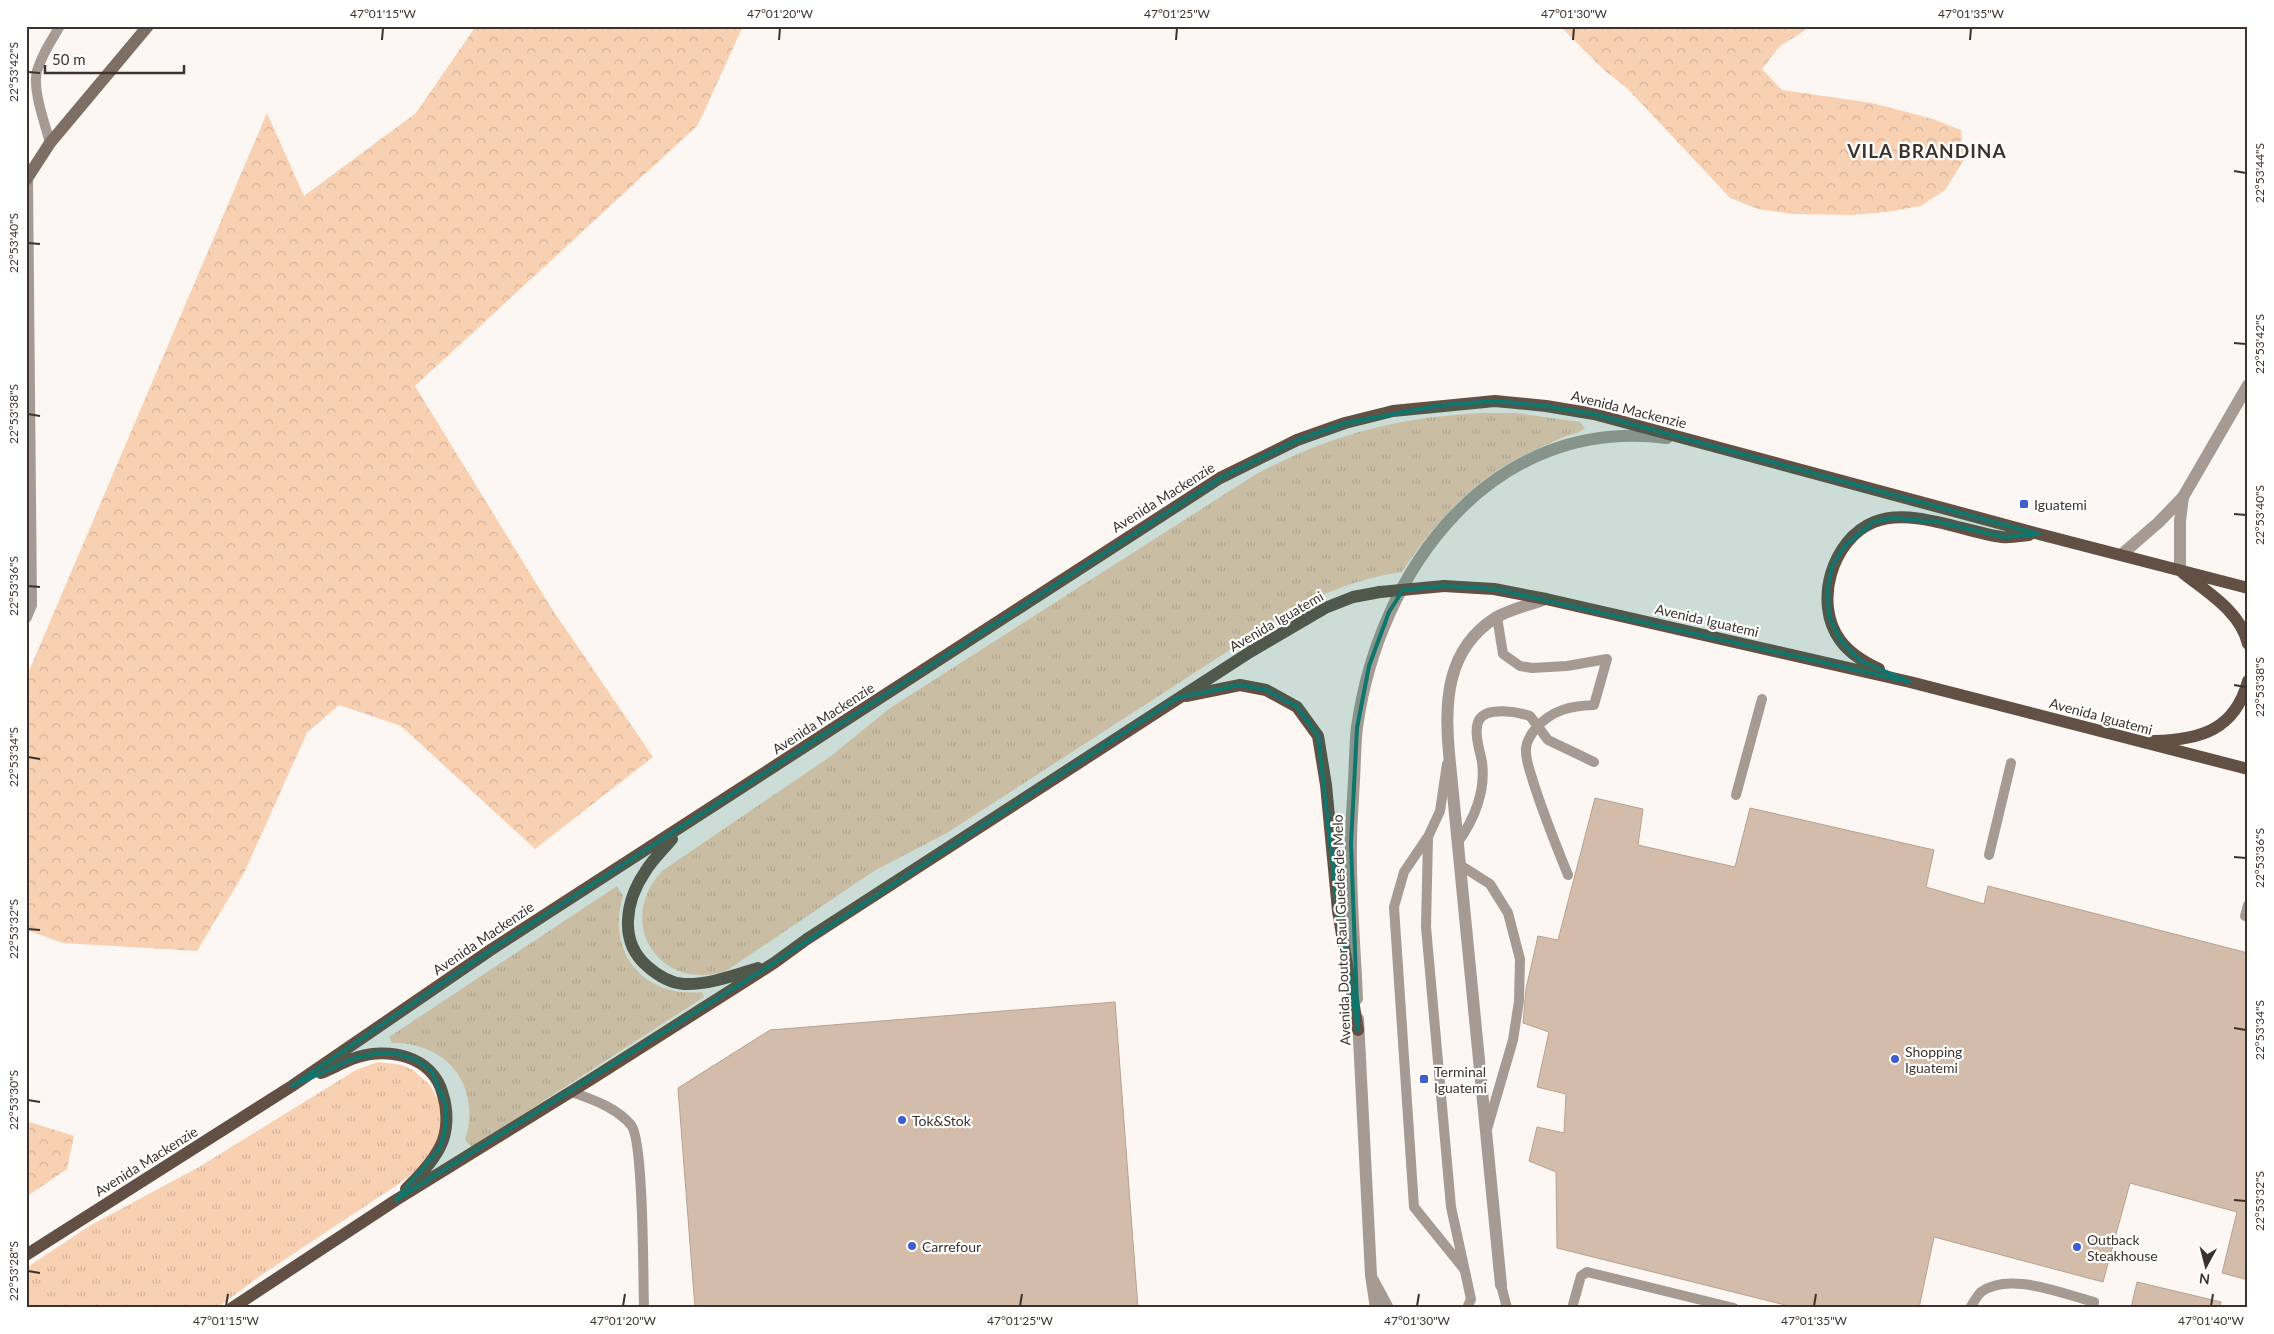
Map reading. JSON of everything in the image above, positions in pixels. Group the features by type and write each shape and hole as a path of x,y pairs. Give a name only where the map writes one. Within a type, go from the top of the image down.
{"main road":[{"name":"Avenida Mackenzie","path":"26,1255 292,1086 492,949 680,830 1220,478 1297,440 1345,423 1393,411 1495,401 1546,406 1594,414 1699,442"},
{"path":"1699,442 2039,534 2248,588"},
{"path":"1910,682 1861,661 1840,639 1828,614 1828,590 1832,567 1845,546 1856,534 1874,522 1892,518 1937,522 2004,537 2039,534"},
{"path":"2180,570 2232,612 2248,644"},
{"name":"Avenida Iguatemi","path":"1176,698 1326,608 1353,598 1380,592 1444,586 1494,588 1910,682 2248,769"},
{"path":"2134,741 2183,740 2200,736 2212,730 2229,716 2241,700 2248,681"},
{"path":"232,1308 396,1200 572,1092 774,963 1176,698 1240,685 1266,690 1297,707 1318,736 1326,784 1338,911 1358,1030"},
{"path":"680,830 644,872 629,903 627,927 631,943 640,960 660,977 683,984 724,979 774,963"},
{"path":"292,1086 353,1059 374,1054 396,1054 416,1060 432,1072 442,1091 446,1107 445,1129 440,1147 420,1174 396,1200"}],"street":[{"path":"28,611 27,179 50,142 148,26"},
{"path":"2121,555 2159,522 2183,497 2248,385"},
{"name":"Avenida Doutor Raul Guedes de Melo","path":"1376,1308 1371,1275 1358,1030 1351,844 1357,728 1369,666 1389,612 1442,527 1496,477 1543,453 1600,438 1618,435 1652,436 1699,442"},
{"path":"2180,570 2180,521 2183,497"},
{"path":"1501,1285 1448,753 1446,703 1452,676 1462,651 1475,633 1497,617 1546,599"}],"lane":[{"path":"50,142 38,97 36,73 45,51 60,26"},
{"path":"1497,617 1503,654 1520,666 1549,667 1607,660 1594,705 1574,707 1555,712 1545,718 1528,739 1526,756 1540,805 1568,875"},
{"path":"1736,795 1762,699"},
{"path":"1458,842 1470,826 1482,784 1478,729 1480,719 1490,713 1499,711 1530,716 1548,740 1594,762"},
{"path":"1448,753 1440,810 1428,836 1404,872 1394,907 1414,1207 1466,1272"},
{"path":"1989,855 2011,763"},
{"path":"1428,836 1426,927 1451,1207 1471,1299 1466,1308"},
{"path":"1460,865 1490,884 1508,913 1520,960 1519,1001 1513,1040 1486,1132"},
{"path":"2245,916 2248,905"},
{"path":"572,1092 615,1110 633,1127 639,1155 644,1308"},
{"path":"1572,1308 1581,1276 1587,1272 1734,1308"},
{"path":"1371,1275 1389,1308"},
{"path":"1970,1308 1980,1293 1995,1285 2013,1282 2094,1302 2093,1308"},
{"path":"1501,1285 1507,1308"}],"highlighted area":[{"path":"1495,401 1546,406 1594,414 2039,534 2004,537 1937,522 1892,518 1874,522 1845,546 1832,567 1828,589 1829,615 1840,639 1861,661 1910,682 1494,589 1444,586 1403,590 1389,612 1369,666 1357,728 1351,844 1358,1030 1338,911 1318,736 1297,707 1266,690 1240,685 1177,698 774,963 396,1200 440,1147 445,1129 446,1107 432,1072 416,1060 396,1054 375,1054 353,1059 292,1086 492,949 1220,478 1297,440 1345,423 1442,405"}],"green space":[{"path":"476,26 743,26 698,125 415,386 550,606 653,757 535,849 401,726 339,705 307,733 244,873 197,951 63,943 26,930 26,678 267,113 304,196 416,113"},
{"path":"1560,26 1808,26 1804,31 1780,46 1762,69 1782,90 1872,103 1933,119 1961,130 1964,160 1945,190 1921,206 1853,215 1791,214 1758,209 1730,198 1627,88 1604,70"},
{"path":"1483,413 1516,413 1580,422 1585,428 1578,433 1564,437 1522,456 1486,478 1440,521 1402,572 1344,586 1290,611 947,833 874,871 726,971 702,975 681,972 664,963 651,949 644,931 642,912 648,891 662,871 831,756 890,708 1253,476 1281,462 1309,449 1364,431 1422,419"},
{"path":"617,886 623,896 619,916 620,935 625,953 634,967 647,979 662,987 681,992 702,992 704,997 472,1147 465,1140 469,1120 468,1102 464,1085 456,1071 444,1059 429,1050 412,1045 392,1043 389,1037"},
{"path":"378,1062 402,1065 413,1070 431,1086 441,1107 442,1120 437,1144 423,1164 400,1183 260,1276 217,1308 26,1308 26,1268 91,1225 199,1167 356,1070"},
{"path":"26,1121 74,1136 67,1169 26,1197"}],"building":[{"name":"Shopping Iguatemi","path":"1595,798 1643,809 1638,845 1735,867 1750,808 1934,850 1926,887 1984,904 1988,886 2248,953 2248,1280 2222,1273 2237,1212 2130,1183 2103,1282 1934,1237 1919,1308 1797,1308 1557,1248 1556,1172 1529,1161 1537,1127 1564,1133 1566,1094 1537,1087 1549,1032 1523,1023 1526,989 1538,936 1558,940"},
{"path":"1115,1002 1138,1308 695,1308 678,1088 770,1030"},
{"path":"2137,1282 2221,1302 2220,1308 2131,1308"}],"place":[{"name":"Iguatemi","path":"2024,504"},
{"name":"Shopping Iguatemi","path":"1895,1059"},
{"name":"Terminal Iguatemi","path":"1424,1079"},
{"name":"Tok&Stok","path":"902,1120"},
{"name":"Carrefour","path":"912,1246"},
{"name":"Outback Steakhouse","path":"2077,1247"}],"district":[{"name":"VILA BRANDINA","path":"1927,150"}]}
